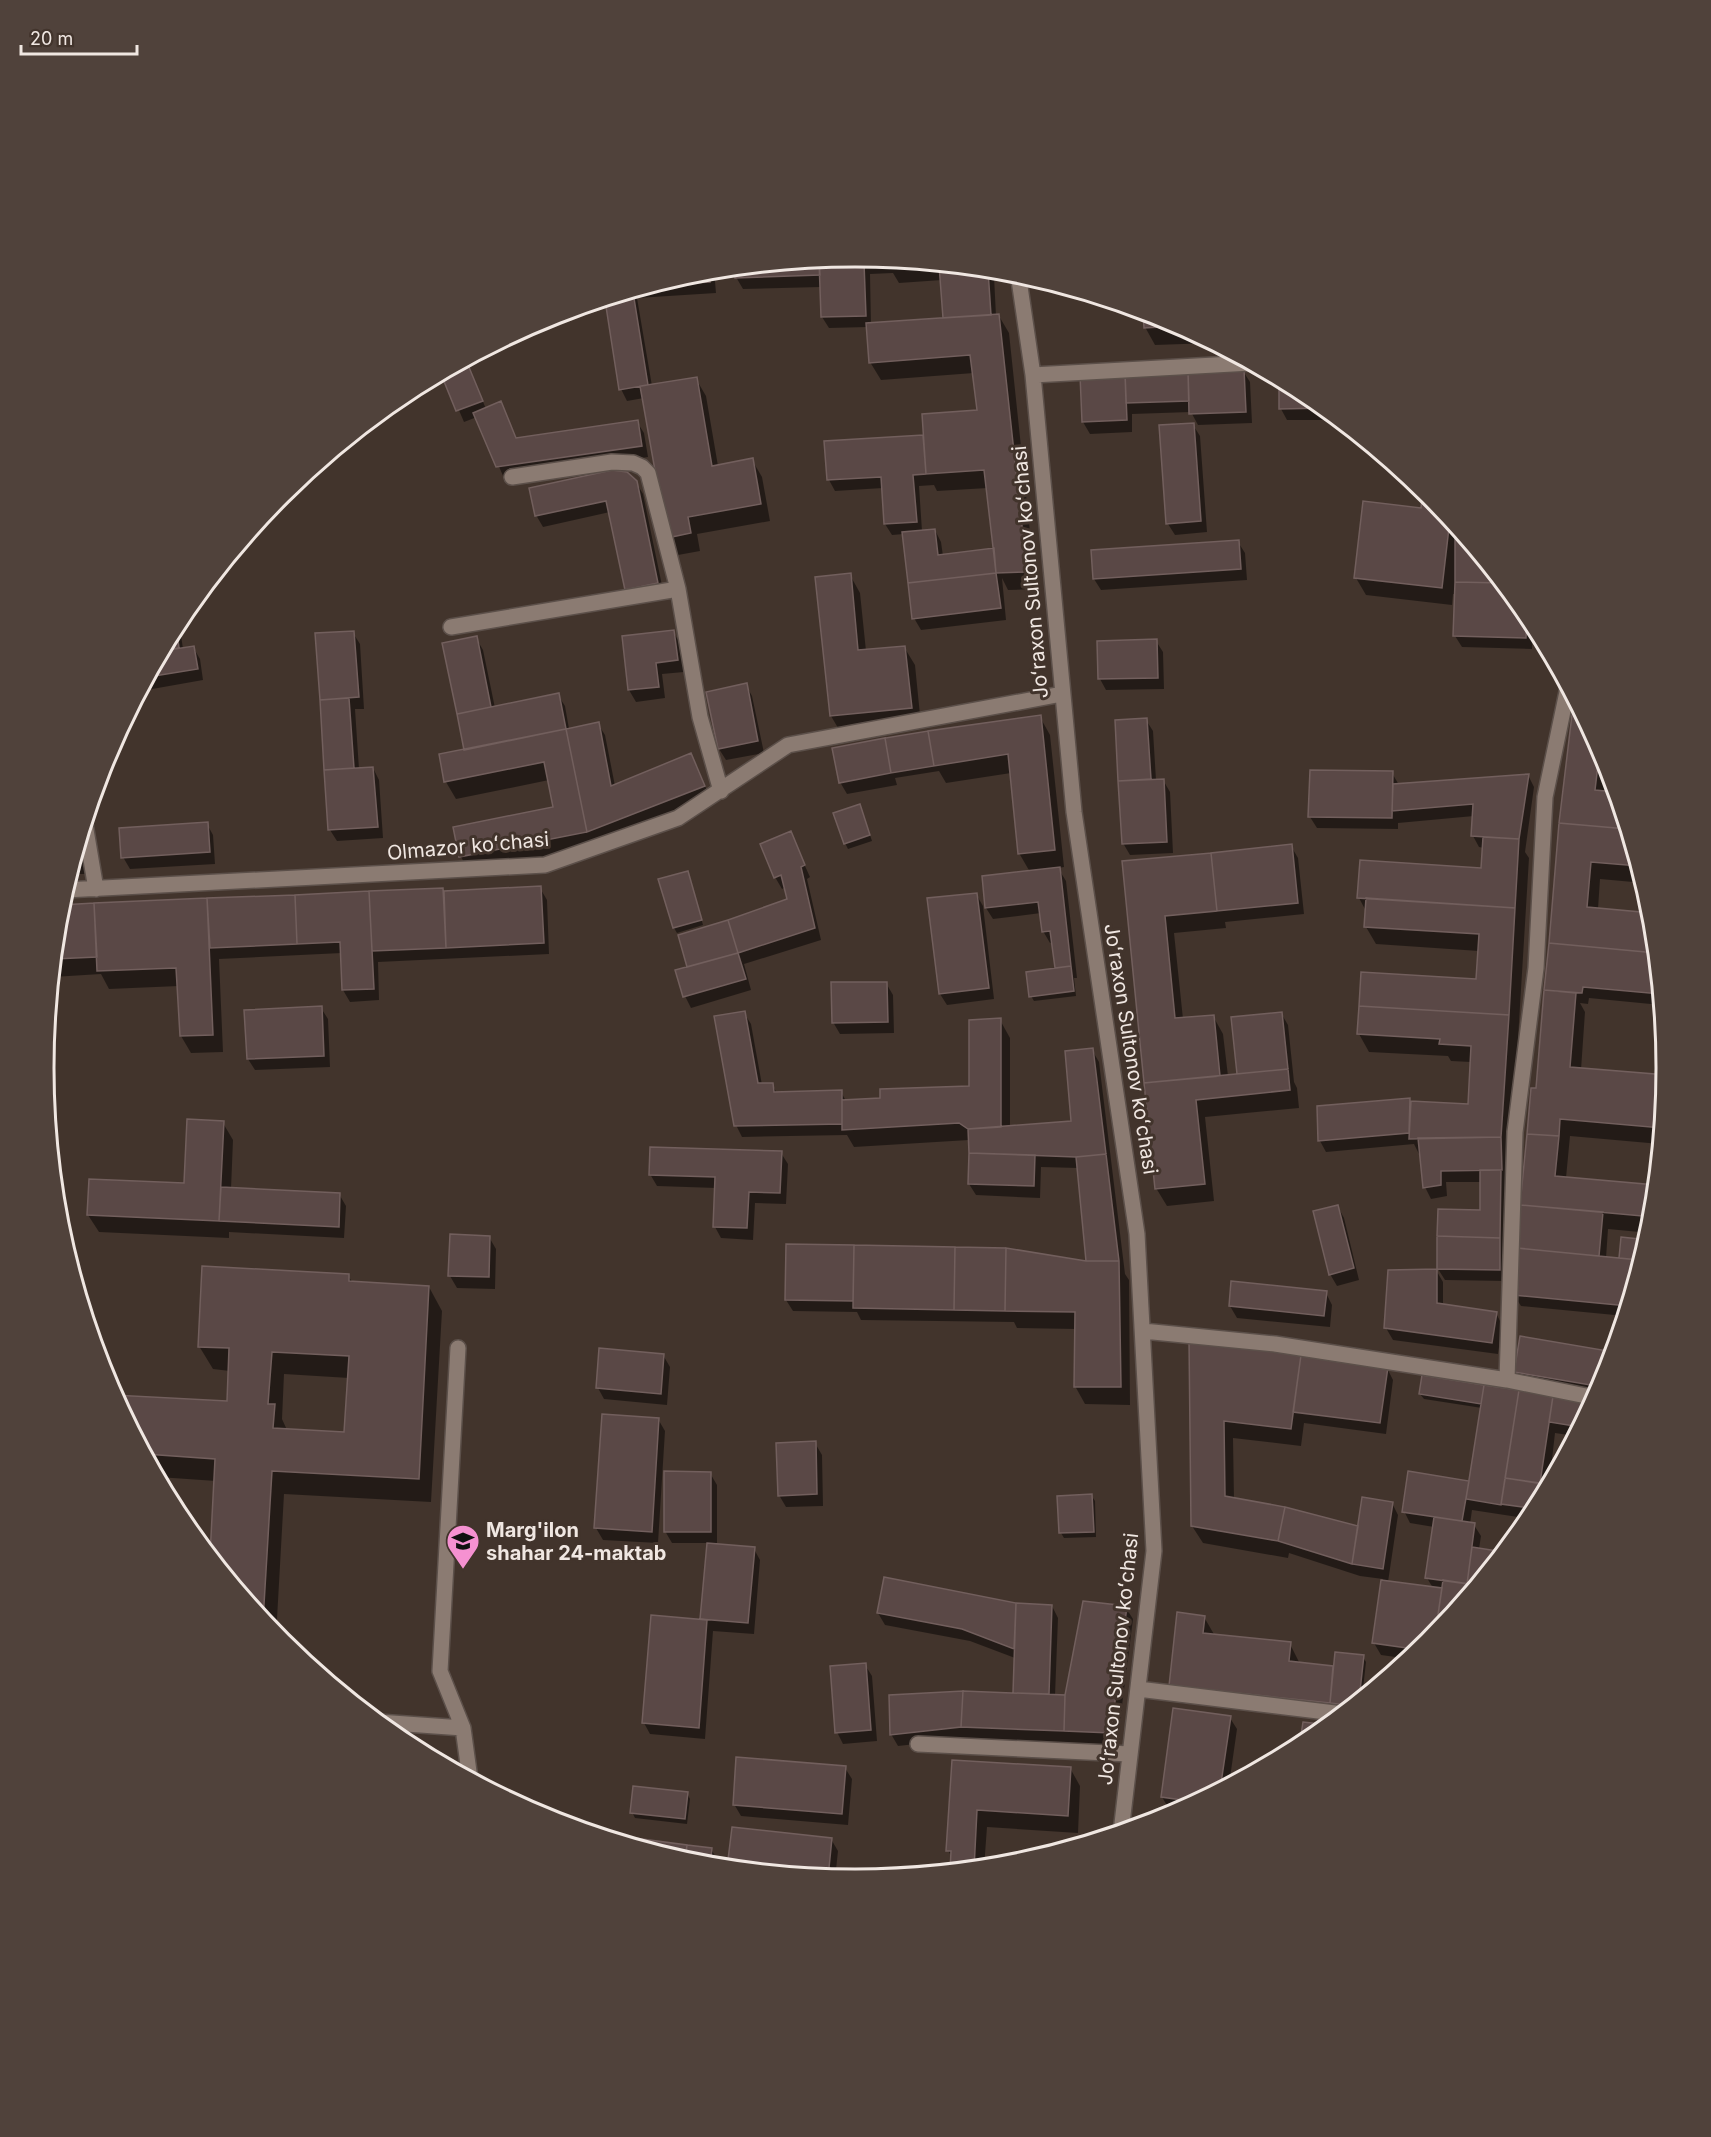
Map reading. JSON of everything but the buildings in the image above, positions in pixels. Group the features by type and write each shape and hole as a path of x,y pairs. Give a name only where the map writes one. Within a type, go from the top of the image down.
{"street":[{"name":"Joʻraxon Sultonov koʻchasi","path":"1020,284 1033,375 1074,812 1137,1234 1154,1551 1122,1824"},
{"path":"1033,375 1236,364"},
{"path":"512,477 612,462 633,463 642,467 648,474 678,589 700,717 722,791"},
{"path":"451,627 678,589"},
{"name":"Olmazor koʻchasi","path":"74,890 545,865 678,818 722,791 788,745 1062,694"},
{"path":"1507,1380 1515,1132 1536,968 1545,797 1566,698"},
{"path":"88,840 96,889"},
{"path":"1143,1331 1275,1344 1507,1380 1586,1396"},
{"path":"458,1348 440,1671 463,1728 469,1770"},
{"path":"1138,1689 1331,1713"},
{"path":"394,1723 463,1728"},
{"path":"918,1744 1130,1754"}],"place":[{"name":"Marg'ilon shahar 24-maktab","path":"463,1570"}]}
